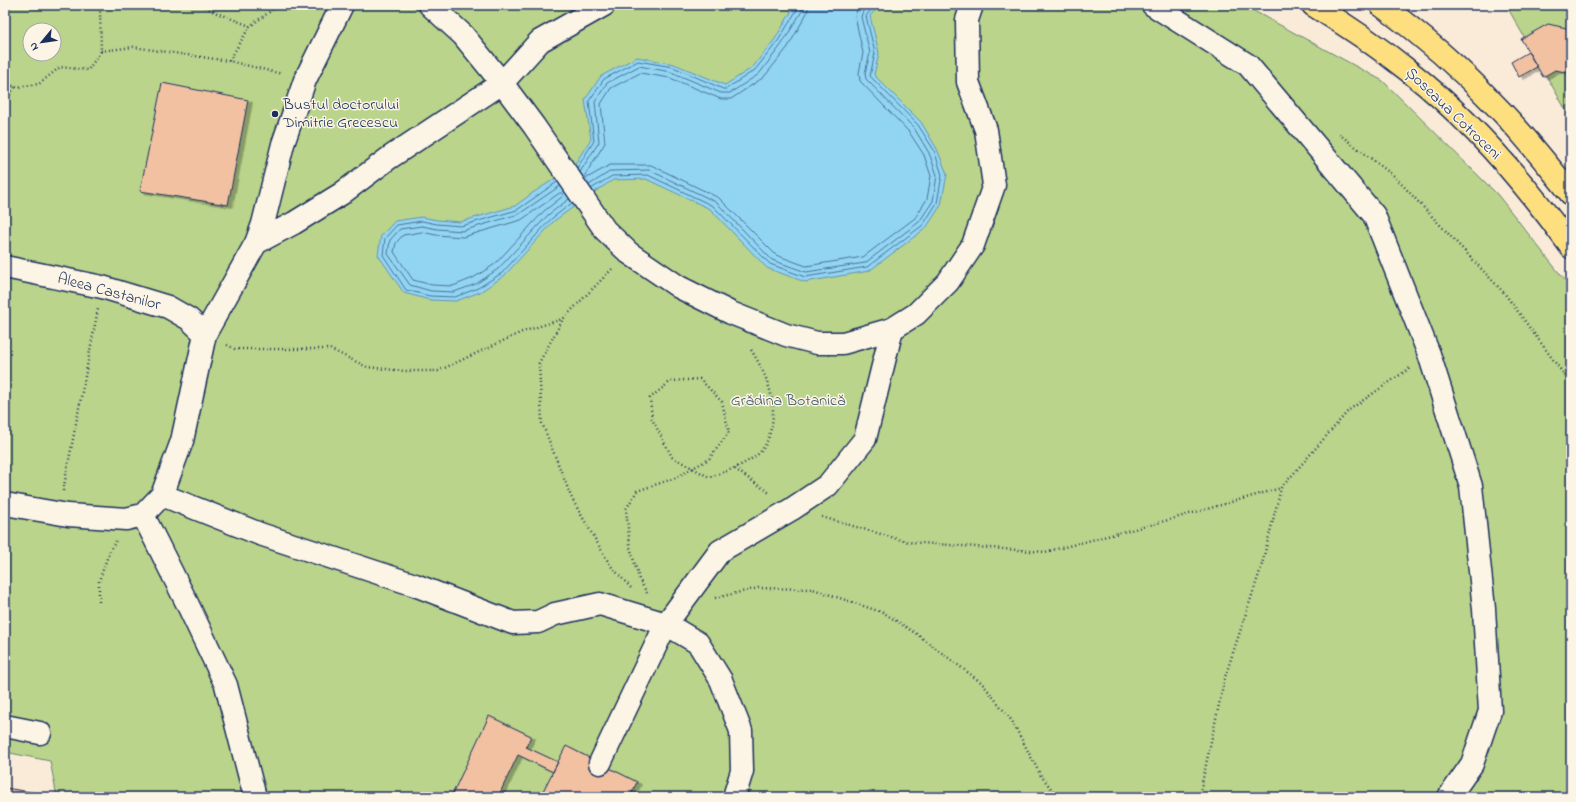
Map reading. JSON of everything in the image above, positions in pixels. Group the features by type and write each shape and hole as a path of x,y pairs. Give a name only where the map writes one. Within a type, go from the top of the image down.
{"main road":[{"name":"Șoseaua Cotroceni","path":"1313,5 1353,30 1411,72 1441,99 1480,136 1512,172 1553,222 1571,247"},
{"name":"Șoseaua Cotroceni","path":"1382,5 1418,34 1497,106 1571,194"}],"street":[{"path":"5,504 68,515 134,517 162,495 182,441 204,334 256,243 263,224 283,144 305,80 342,5"},
{"path":"430,5 463,36 502,83 534,126 605,230 629,252 679,287 730,312 786,335 817,343 843,343 892,329 916,314 948,282 973,245 994,185 986,130 968,82 967,20 972,5"},
{"path":"256,243 294,223 341,194 389,158 502,83 540,41 604,5"},
{"path":"1153,5 1248,65 1374,215 1429,354 1471,486 1484,609 1490,711 1472,764 1449,797"},
{"name":"Aleea Castanilor","path":"5,267 102,287 168,307 189,320 204,334"},
{"path":"600,763 666,624 720,552 792,509 828,485 865,439 892,329"},
{"path":"162,495 260,534 415,585 513,623 538,622 556,614 600,604 666,624 698,643 721,680 741,731 742,771 734,797"},
{"path":"134,517 186,600 226,685 255,797"},
{"path":"5,726 40,733"}],"path":[{"path":"5,82 15,87 39,84 60,67 88,70 101,51 100,9 102,5"},
{"path":"202,5 214,12 250,26"},
{"path":"229,61 250,26 279,5"},
{"path":"101,51 133,47 229,61 305,80"},
{"path":"5,101 15,87"},
{"path":"1337,133 1394,176 1505,294 1571,384"},
{"path":"629,252 563,319 539,362 542,423 572,499 610,565 635,592"},
{"path":"65,484 98,312"},
{"path":"204,334 235,349 330,349 367,367 405,371 438,371 522,332 563,319"},
{"path":"666,624 639,579 630,547 626,508 637,491 675,478 692,468 709,459 729,432 722,402 700,379 671,381 650,398 652,418 672,457 692,468 709,477 735,469 756,457 767,442 774,420 772,396 767,381 750,347"},
{"path":"1199,797 1224,677 1261,568 1281,488 1349,410 1429,354"},
{"path":"735,469 792,509 908,542 1045,552 1154,524 1281,488"},
{"path":"99,602 99,582 110,550 134,517"},
{"path":"713,598 758,588 813,589 884,613 918,635 982,684 1012,721 1042,776 1058,797"}],"green space":[{"name":"Grădina Botanică","path":"5,5 1243,5 1383,81 1497,194 1571,288 1571,797 57,797 50,761 5,752"},
{"path":"1506,5 1571,5 1571,119"}],"water":[{"path":"795,5 880,5 870,16 879,53 874,75 921,122 937,149 947,174 941,205 926,228 869,271 805,282 767,268 710,209 646,179 613,180 554,221 504,276 480,292 456,301 430,300 404,293 378,255 381,236 395,221 422,217 460,222 515,206 572,168 591,139 585,100 601,76 637,57 674,64 725,85 752,68 775,39"}],"building":[{"path":"1548,24 1571,29 1571,73 1555,70 1543,77 1521,39"},
{"path":"1528,52 1537,67 1519,77 1511,62"},
{"path":"162,83 248,100 228,205 140,191"},
{"path":"489,716 531,736 526,747 558,762 553,772 518,755 498,797 451,797"},
{"path":"566,746 637,782 630,797 540,797"},
{"path":"5,788 43,794 43,797 5,797"}],"place":[{"name":"Bustul doctorului Dimitrie Grecescu","path":"275,114"}]}
